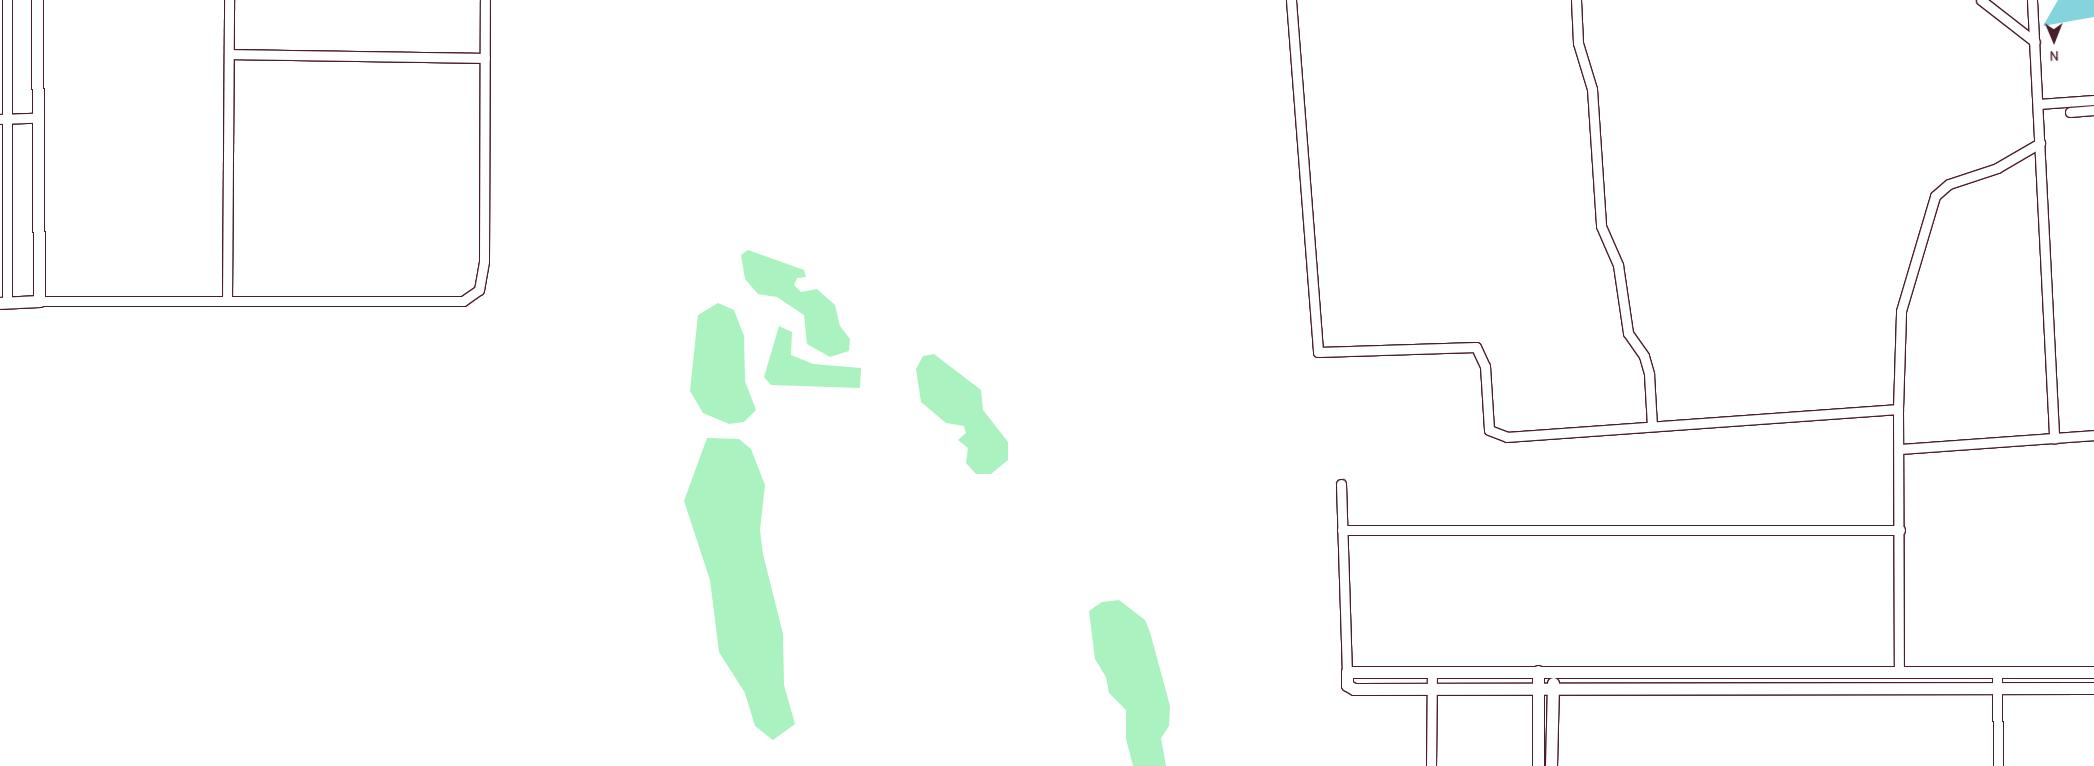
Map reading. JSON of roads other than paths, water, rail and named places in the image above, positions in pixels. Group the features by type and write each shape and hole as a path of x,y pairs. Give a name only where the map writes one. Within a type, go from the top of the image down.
{"street":[{"path":"7,0 4,119 4,303 39,301 227,301 444,304 463,301 479,290 484,261 485,0"},
{"path":"37,0 39,301"},
{"path":"227,301 229,0"},
{"path":"1291,0 1318,352 1476,347 1484,366 1489,430 1496,435 1898,408"},
{"path":"1576,0 1578,43 1592,89 1601,226 1618,265 1628,333 1650,374 1652,426"},
{"path":"1981,0 2035,42"},
{"path":"2032,0 2054,438"},
{"path":"229,54 485,58"},
{"path":"2038,104 2094,100"},
{"path":"2070,112 2094,110"},
{"path":"4,119 37,118"},
{"path":"1899,672 1901,449 1898,408 1901,311 1934,196 1950,184 1997,168 2040,143"},
{"path":"1901,449 2094,435"},
{"path":"1341,484 1347,685 1354,689 2094,688"},
{"path":"1342,530 1900,530"},
{"path":"1538,671 1538,766"},
{"path":"1551,766 1553,671"},
{"path":"1347,672 2094,672"},
{"path":"1997,672 1998,766"},
{"path":"1431,766 1430,690 1432,673"}],"water":[{"path":"2058,0 2094,0 2094,17 2043,26"}]}
